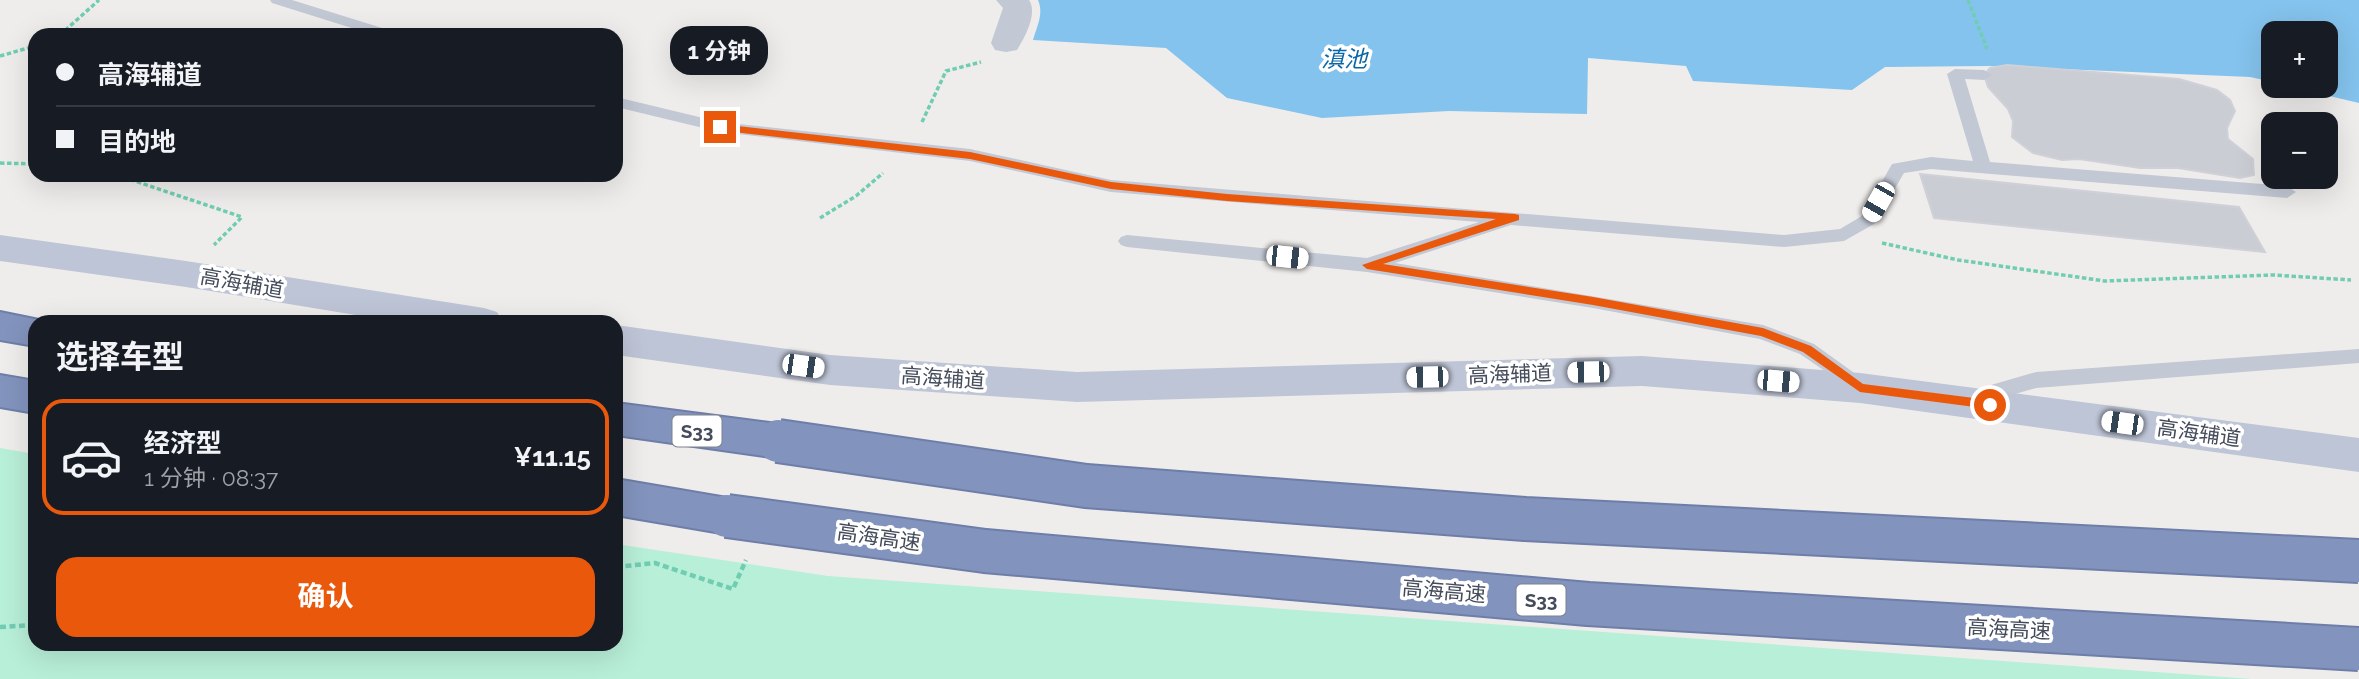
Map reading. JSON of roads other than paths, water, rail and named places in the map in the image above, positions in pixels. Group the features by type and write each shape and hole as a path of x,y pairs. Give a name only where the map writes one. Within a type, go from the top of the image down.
{"highway":[{"path":"0,326 28,331"},
{"path":"0,391 28,396"},
{"name":"S33","path":"623,420 1086,486 1525,519 2359,561"},
{"name":"高海高速","path":"623,498 727,516 985,551 1588,604 2359,649"}],"main road":[{"name":"高海辅道","path":"0,248 186,274 441,315"},
{"name":"高海辅道","path":"623,341 830,370 1077,387 1642,371 1860,388 2359,455"}],"street":[{"path":"1006,43 1017,16 1018,6 1011,0"}],"lane":[{"path":"277,0 367,28"},
{"path":"1983,167 1955,74 1984,75"},
{"path":"623,104 720,127 970,155 1111,186 1515,217 1784,242 1844,235 1868,220 1898,168 1931,163 2287,192"},
{"path":"1367,265 1515,217"},
{"path":"1127,241 1367,265 1593,301 1763,332 1807,349 1860,388"},
{"path":"1963,401 2036,380 2359,356"}],"water":[{"name":"滇池","path":"1038,0 2359,0 2359,103 2338,98 2338,21 2261,21 2261,79 1989,66 1885,67 1852,90 1693,81 1686,66 1588,58 1587,114 1449,111 1322,118 1227,98 1166,48 1033,40 1040,5"}]}
